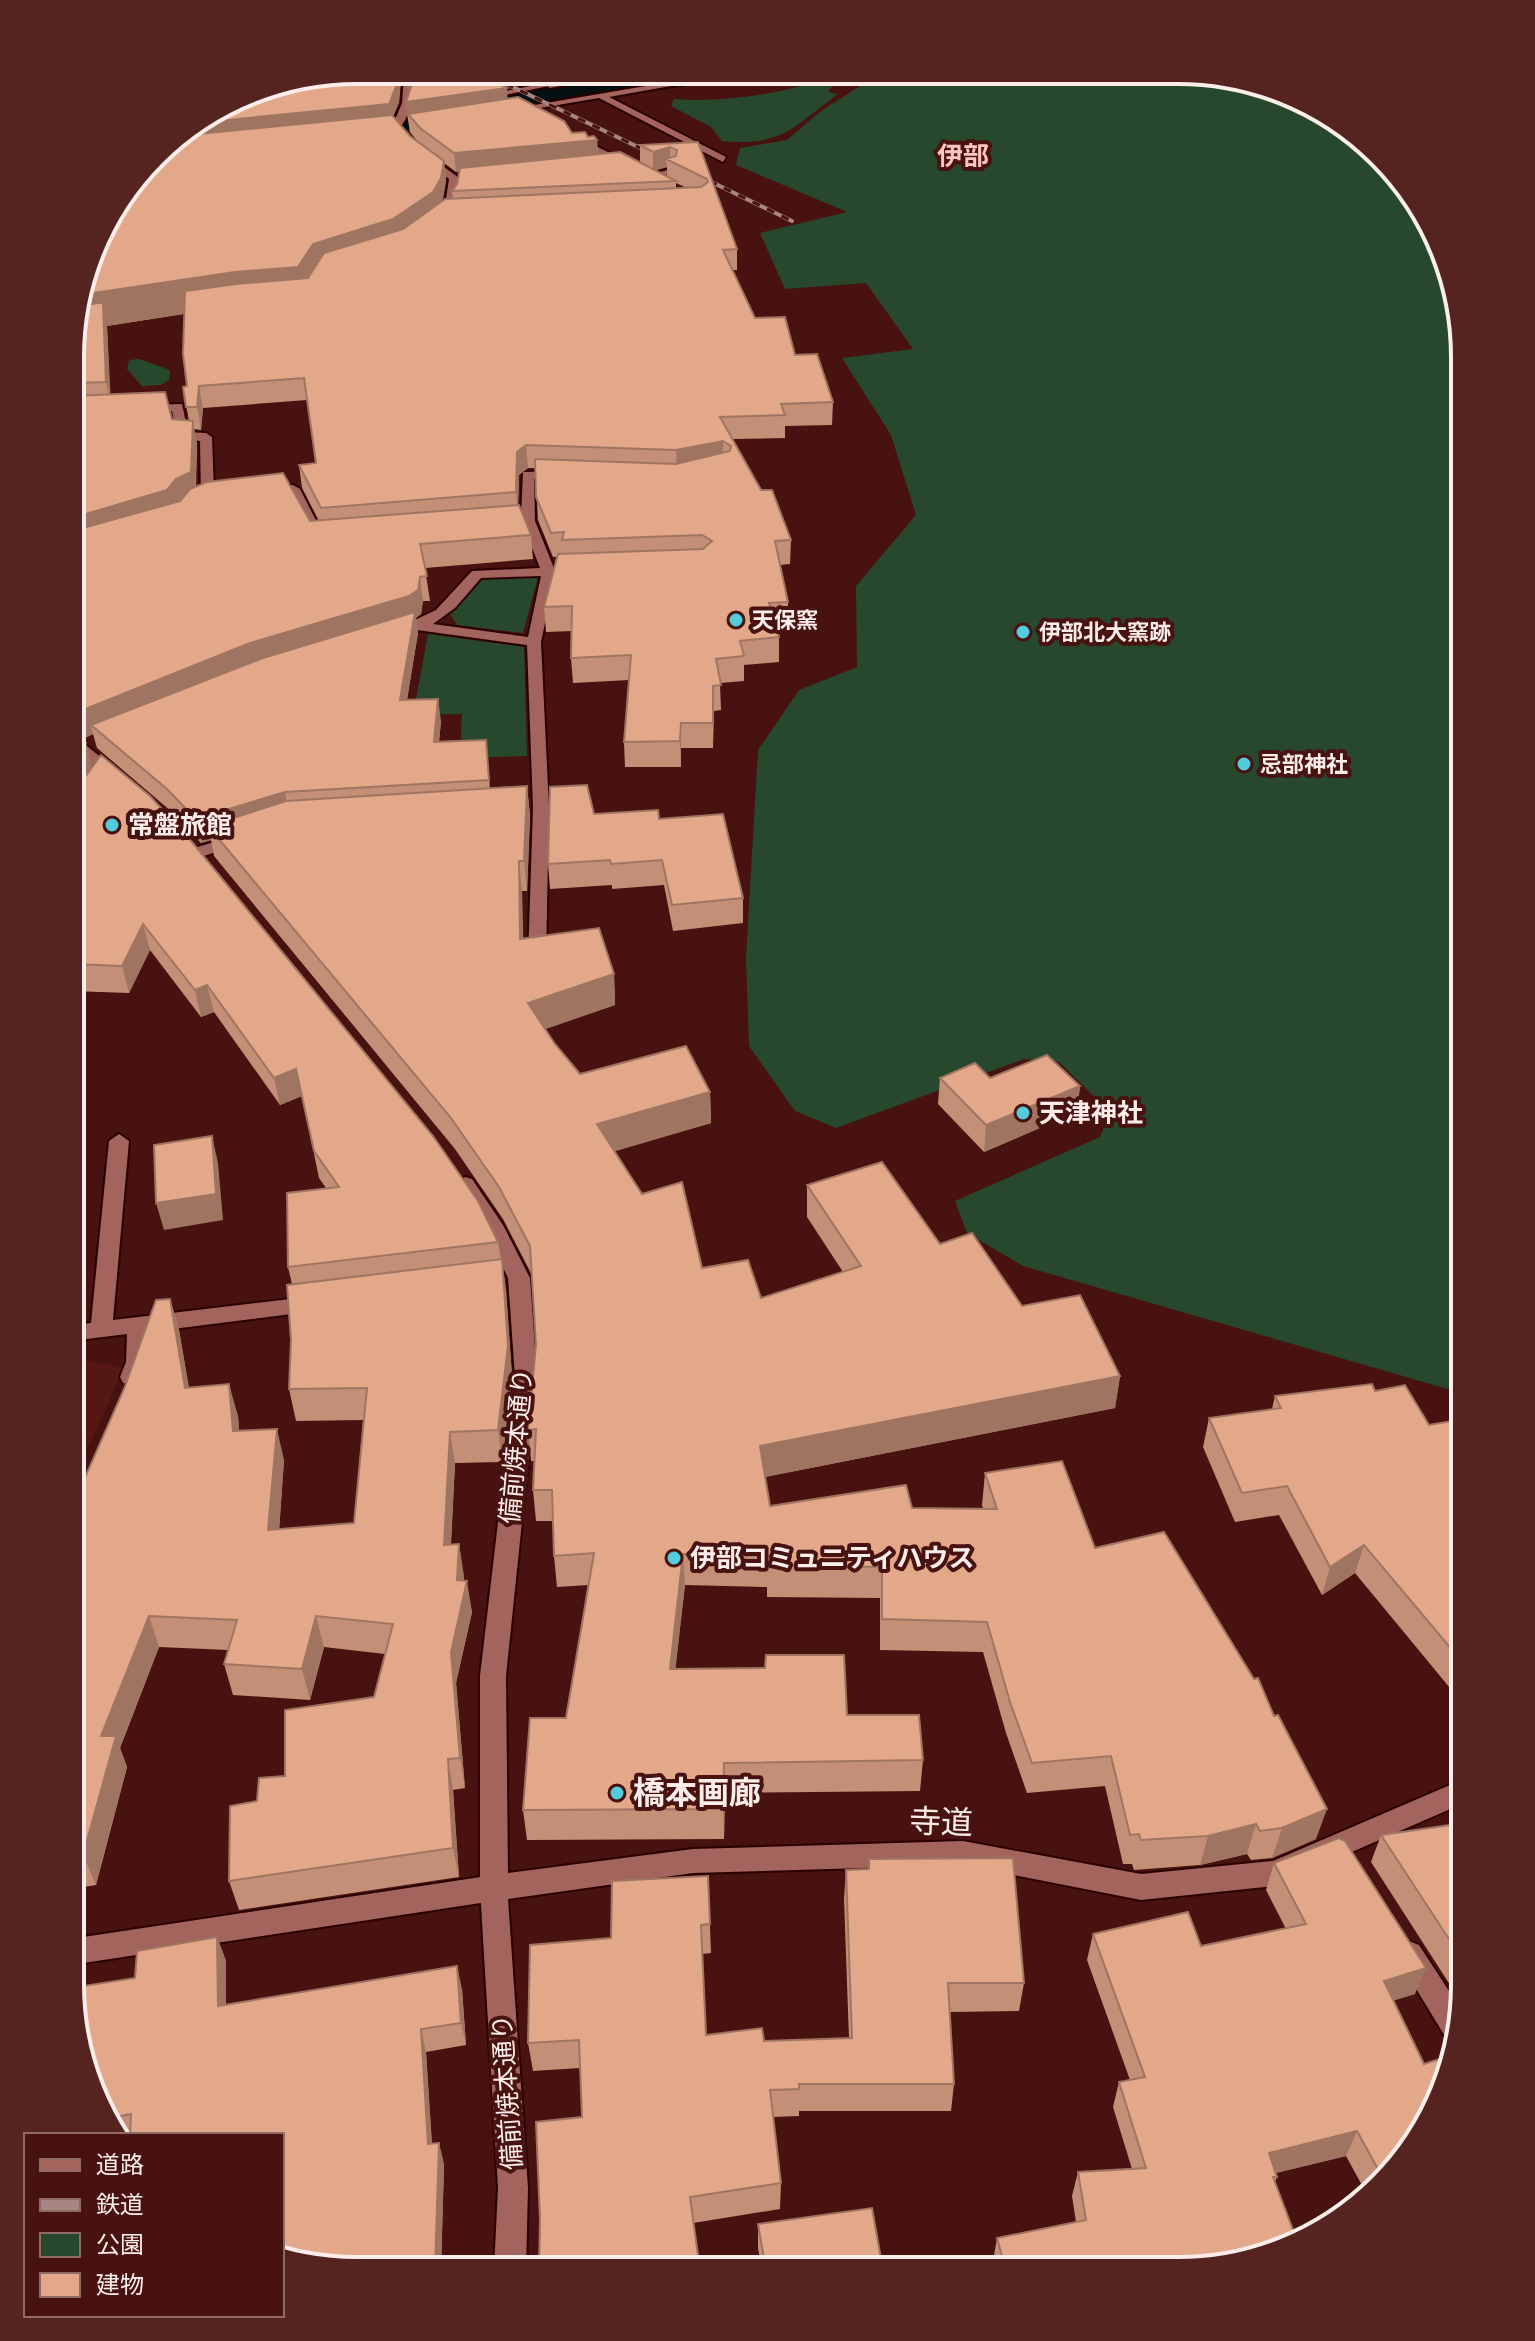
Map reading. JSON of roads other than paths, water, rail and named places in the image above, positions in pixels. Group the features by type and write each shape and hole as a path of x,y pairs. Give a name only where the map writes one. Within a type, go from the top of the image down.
{"street":[{"path":"399,126 406,113 407,85"},
{"path":"505,95 550,85"},
{"path":"494,113 674,85"},
{"path":"491,88 523,110"},
{"path":"603,97 723,159 701,164"},
{"path":"381,129 399,126"},
{"path":"399,126 407,139"},
{"path":"568,136 664,183"},
{"path":"417,151 454,178 467,176"},
{"path":"595,165 621,162"},
{"path":"652,177 671,172"},
{"path":"454,178 451,199 439,216 458,212"},
{"path":"133,410 178,407 182,436 206,437 208,498"},
{"path":"537,958 534,642 549,572 528,521 528,475 585,476"},
{"path":"194,504 208,498 293,489 318,539 333,538"},
{"path":"483,525 528,521"},
{"path":"376,639 418,626 457,602 477,574 595,570"},
{"path":"418,626 534,642"},
{"path":"84,745 101,773 129,787"},
{"path":"197,853 258,833"},
{"path":"181,835 215,873"},
{"path":"101,1330 119,1141"},
{"name":"備前焼本通り","path":"454,1168 493,1225 511,1279 526,1377 493,1676 494,1888 513,2188 510,2257"},
{"path":"84,1332 333,1302"},
{"path":"119,1404 137,1362 138,1327"},
{"path":"84,1486 95,1460"},
{"name":"寺道","path":"84,1950 693,1861 963,1853 1141,1887 1274,1873 1450,1797"},
{"path":"1341,1846 1357,1872"},
{"path":"1398,1937 1448,2016"}],"waterway":[{"path":"192,141 372,124 623,85"}],"railway":[{"path":"508,85 659,157"},
{"path":"695,174 792,221"}],"place":[{"name":"天保窯","path":"736,620"},
{"name":"伊部北大窯跡","path":"1023,632"},
{"name":"忌部神社","path":"1244,764"},
{"name":"常盤旅館","path":"112,825"},
{"name":"天津神社","path":"1023,1113"},
{"name":"伊部コミュニティハウス","path":"674,1558"},
{"name":"橋本画廊","path":"617,1793"}],"district":[{"name":"伊部","path":"963,156"}]}
